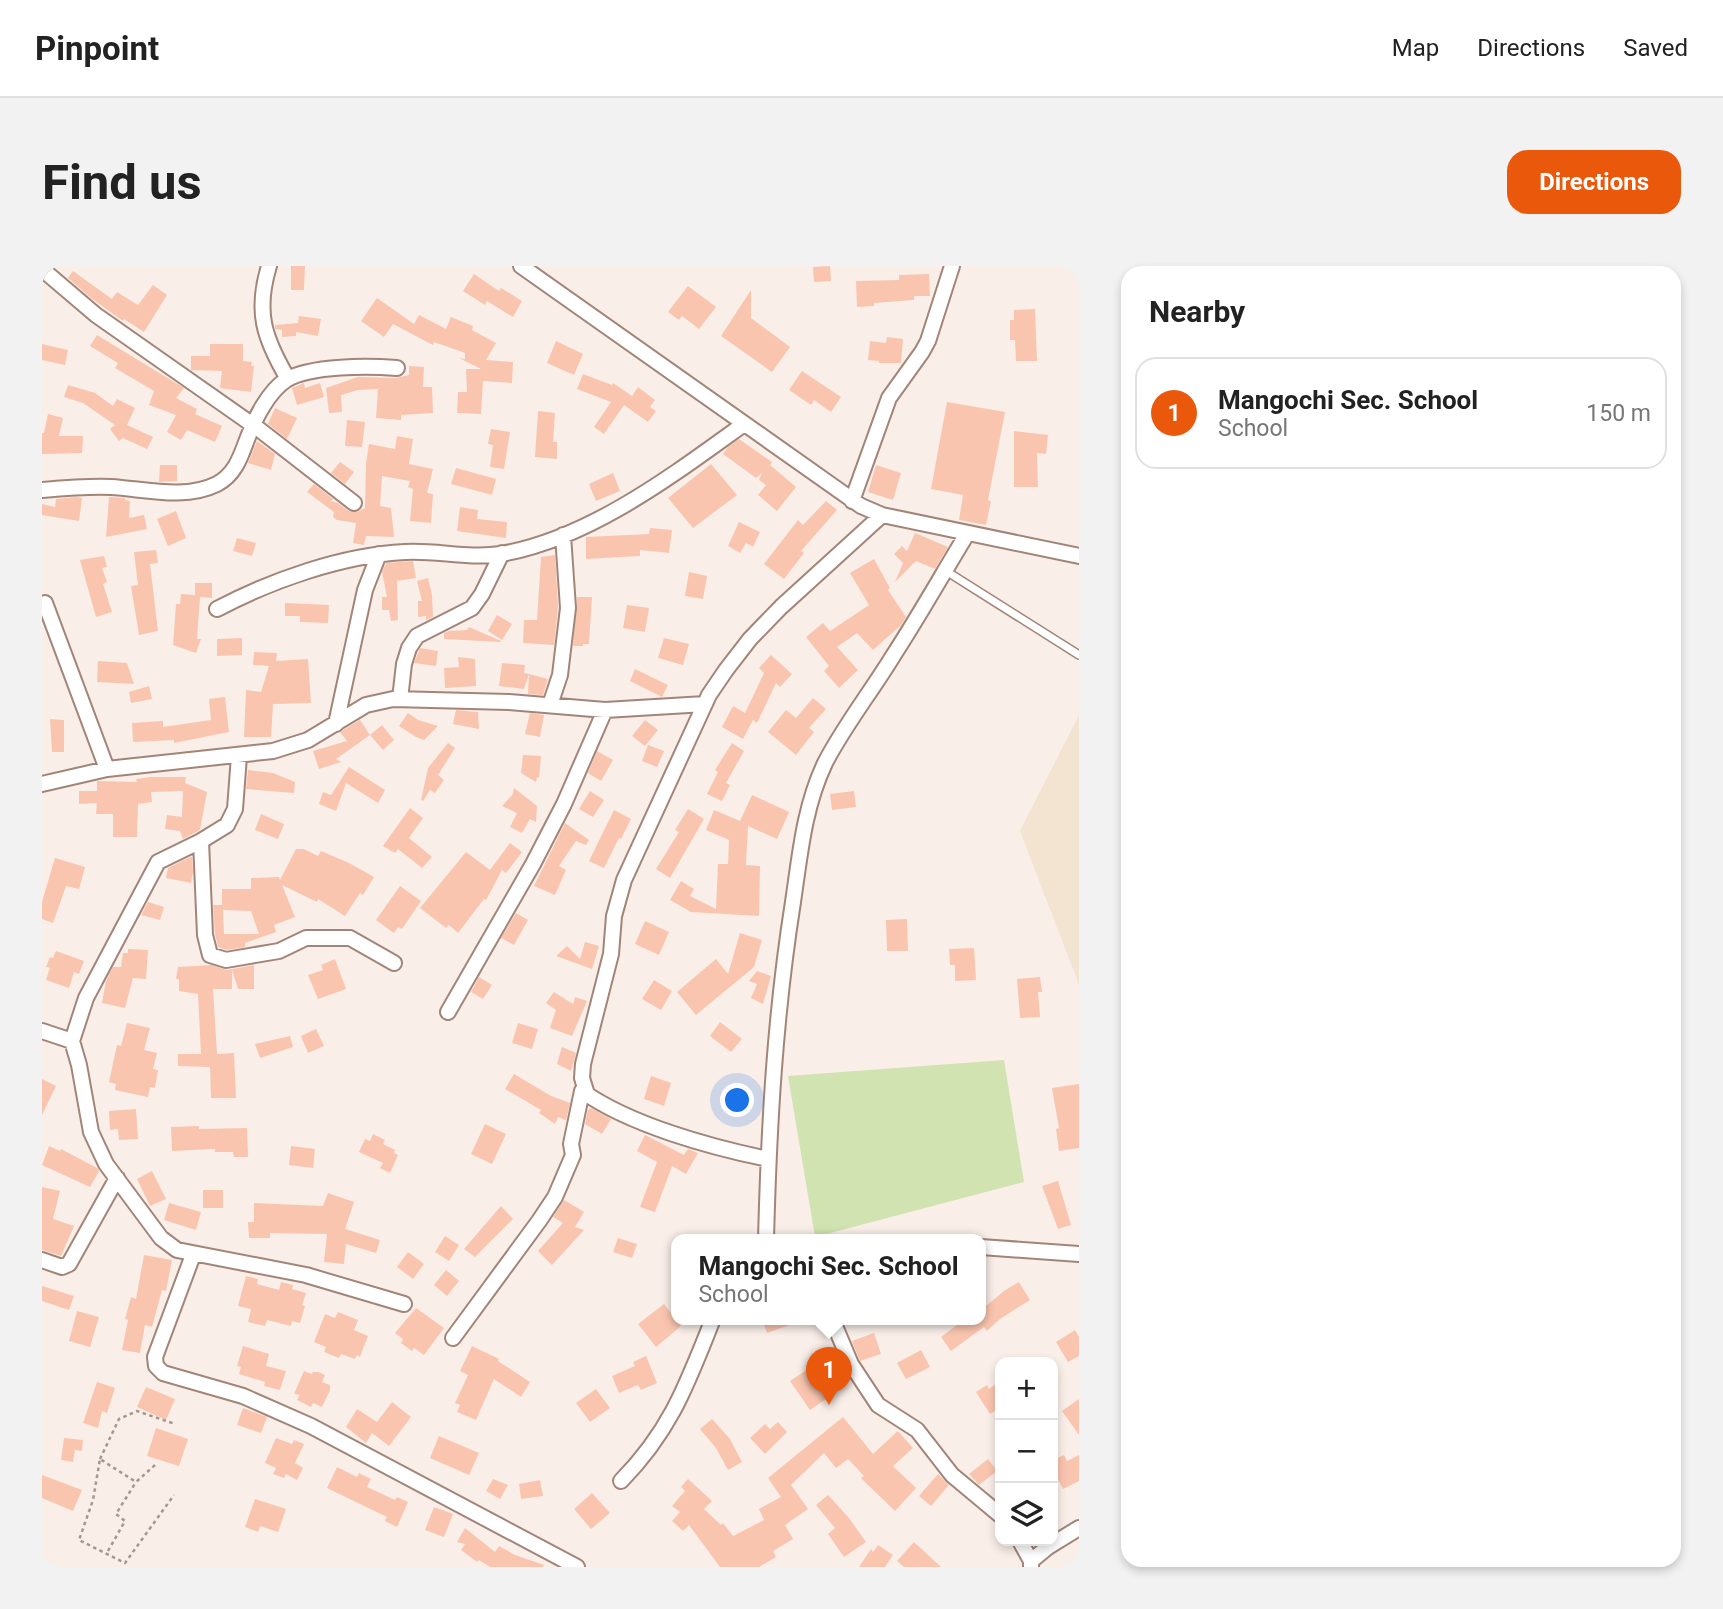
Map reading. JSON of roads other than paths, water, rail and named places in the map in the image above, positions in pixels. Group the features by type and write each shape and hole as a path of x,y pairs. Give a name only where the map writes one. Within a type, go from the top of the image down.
{"street":[{"path":"269,266 261,311 266,335 288,379"},
{"path":"521,266 852,501 882,515 1079,556"},
{"path":"852,501 889,398 928,341 952,266"},
{"path":"42,269 96,315 252,425 354,503"},
{"path":"42,490 93,486 177,492 207,488 218,484 233,471 252,425 279,385 288,379 335,368 397,368"},
{"path":"217,609 255,589 332,565 379,554 409,551 473,556 502,553 563,535 619,507 744,424"},
{"path":"453,1338 539,1222 555,1197 573,1155 571,1144 582,1091 586,1091 582,1078 583,1064 611,954 614,916 619,896 705,704 750,639 882,515"},
{"path":"766,1234 770,1101 781,982 805,826 813,795 825,763 967,534"},
{"path":"550,705 560,675 568,608 563,535"},
{"path":"400,699 404,664 409,648 417,636 472,608 502,553"},
{"path":"336,724 365,590 379,554"},
{"path":"45,603 107,769"},
{"path":"42,784 107,769 273,751 308,740 366,705 400,699 605,710 705,704"},
{"path":"448,1012 533,864 564,804 605,710"},
{"path":"239,756 235,809 227,825 158,862 86,998 72,1041 91,1132 106,1164 161,1238 177,1250 306,1275 404,1304"},
{"path":"201,841 203,913 210,955 226,960 279,951 306,938 350,938 394,963"},
{"path":"42,1031 72,1041"},
{"path":"582,1091 603,1106 667,1131 737,1153 768,1159"},
{"path":"42,1260 62,1266 69,1264 117,1178"},
{"path":"986,1247 1079,1254"},
{"path":"193,1255 155,1357 156,1366 163,1373 243,1396 311,1426 577,1567"},
{"path":"621,1481 644,1458 671,1418 686,1389 711,1325"},
{"path":"835,1325 851,1364 878,1405 917,1430 952,1475 995,1511"},
{"path":"1022,1546 1031,1564 1048,1547 1079,1528"}],"lane":[{"path":"945,570 1079,655"}],"place":[{"name":"Mangochi Sec. School","path":"829,1405"}]}
